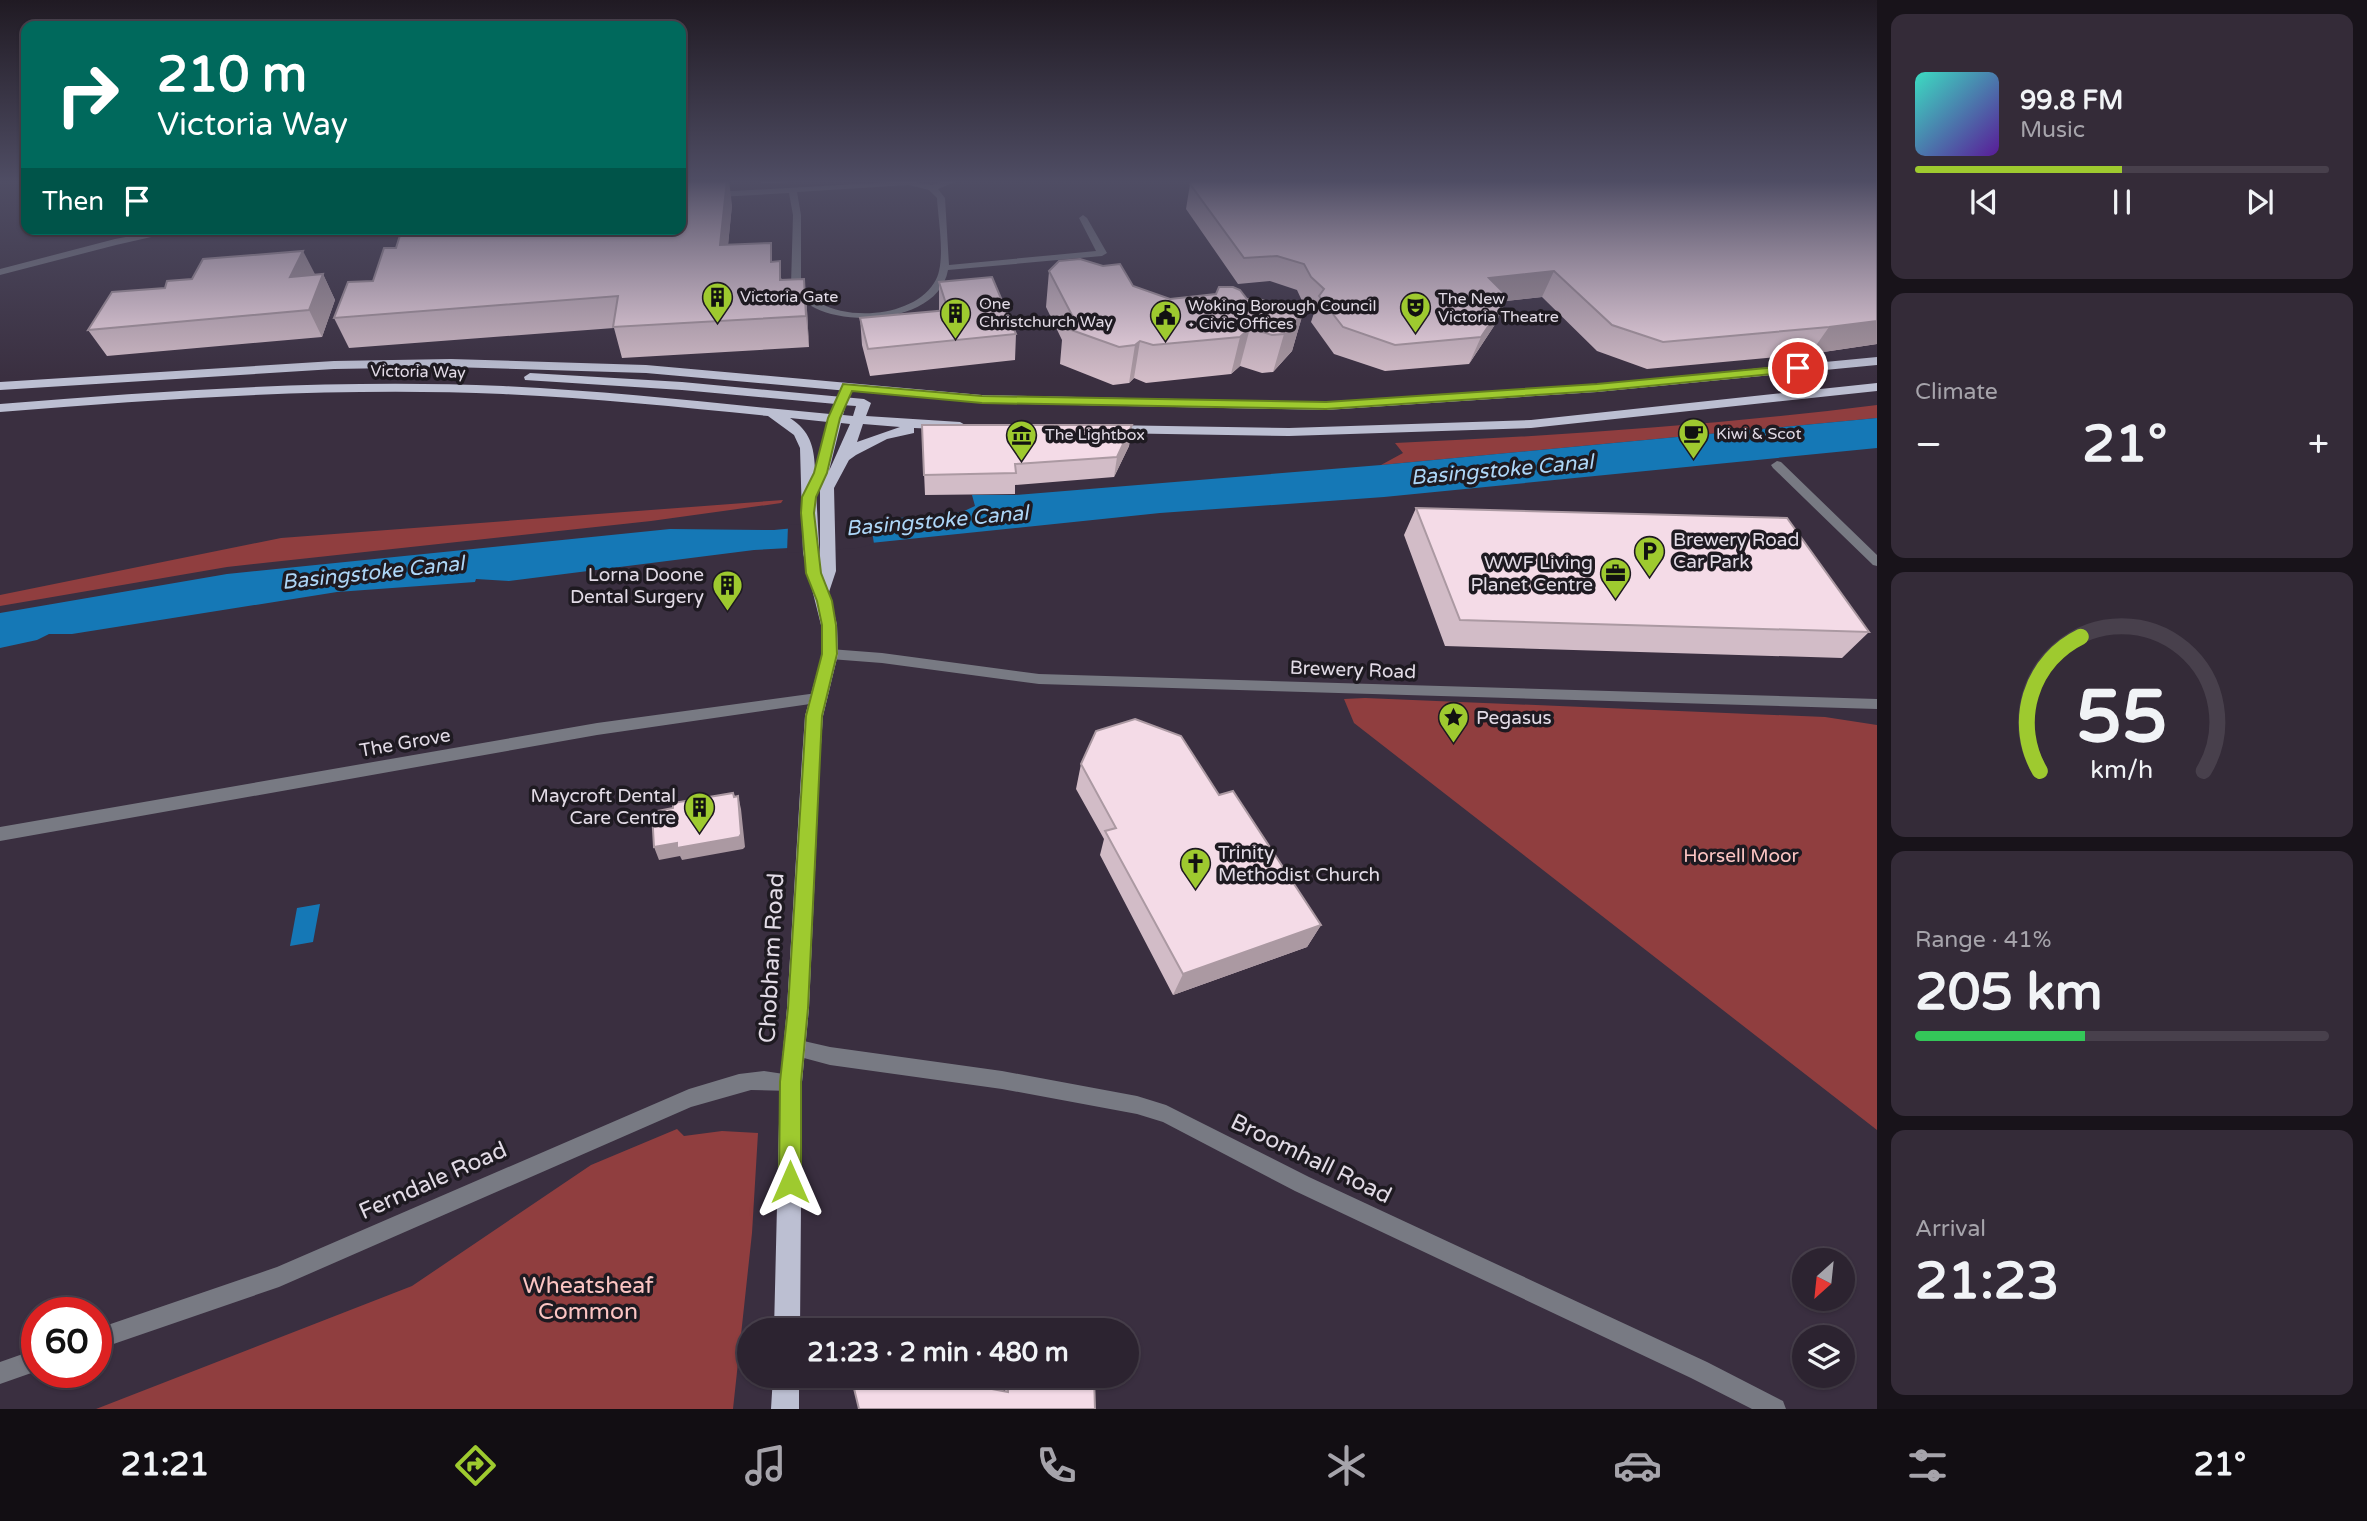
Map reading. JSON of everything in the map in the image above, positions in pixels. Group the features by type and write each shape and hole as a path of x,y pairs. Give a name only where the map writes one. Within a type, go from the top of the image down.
{"main road":[{"name":"Victoria Way","path":"0,386 334,365 451,363 591,367 982,400 1326,406 1597,388 1877,361"},
{"name":"Victoria Way","path":"334,365 386,372 622,381 864,403 858,419"},
{"path":"834,418 848,387"},
{"path":"1088,428 1289,432 1492,426 1877,387"},
{"name":"Victoria Way","path":"0,408 190,393 327,388 503,390 834,418 981,427"},
{"name":"Chobham Road","path":"768,412 791,424 804,437 811,553 829,625 830,654 817,698 811,759 791,1082 787,1318"},
{"name":"Chobham Road","path":"808,505 821,473 834,418"},
{"name":"Chobham Road","path":"821,592 828,571 825,512 830,479 843,457 858,419"},
{"path":"843,457 857,446 891,432 940,425"},
{"path":"785,1409 786,1388"}],"street":[{"path":"0,272 101,246"},
{"path":"797,246 796,285 810,301 829,310 867,316 900,309 931,293 939,284 944,268 943,246"},
{"path":"944,268 1102,253 1098,246"},
{"path":"1777,465 1877,562"},
{"name":"Brewery Road","path":"830,654 869,656 995,675 1053,680 1877,704"},
{"name":"The Grove","path":"0,834 597,729 817,698"},
{"name":"Broomhall Road","path":"795,1048 830,1056 1040,1087 1137,1105 1166,1114 1302,1184 1699,1370 1775,1409"},
{"name":"Ferndale Road","path":"112,1335 279,1278 689,1098 749,1080 770,1077 791,1082"},
{"path":"0,1373 21,1366"}],"green space":[{"path":"1877,405 1877,418 1381,465 1403,453 1395,443 1636,429"},
{"path":"783,500 781,503 651,521 227,567 0,606 0,595 281,538"},
{"name":"Horsell Moor","path":"1344,699 1825,717 1877,725 1877,1130 1354,723"},
{"name":"Wheatsheaf Common","path":"677,1129 684,1136 722,1131 758,1133 752,1233 743,1318 737,1318 737,1372 733,1409 96,1409 412,1286 591,1165"}],"water":[{"name":"Basingstoke Canal","path":"1877,418 1877,448 1384,497 1160,513 861,544 754,550 509,581 476,579 475,582 337,592 72,634 49,634 37,640 0,648 0,613 227,574 670,529 774,530 962,512 975,506 972,495 1015,495 1381,465"},
{"path":"320,904 313,942 290,946 297,908"}],"pier":[{"path":"870,518 874,544 857,548 787,553 788,525"}],"building":[{"path":"397,246 771,246 771,262 780,261 780,280 804,279 806,316 613,327 618,296 334,318 348,282 373,281 384,248"},
{"path":"1235,246 1877,246 1877,321 1663,342 1612,325 1554,271 1489,278 1508,297 1481,337 1395,345 1343,327 1319,296 1324,289 1311,277 1304,264 1277,256 1244,258"},
{"path":"303,251 290,277 323,274 309,310 88,330 112,292 165,288 167,281 192,279 203,259"},
{"path":"1080,259 1103,266 1120,264 1133,286 1170,299 1216,294 1219,287 1233,287 1240,290 1247,299 1259,299 1303,313 1284,334 1272,335 1250,328 1240,337 1153,345 1140,341 1135,345 1119,347 1063,327 1073,317 1049,271 1059,261"},
{"path":"992,277 1016,334 868,349 860,318 948,310 939,282"},
{"path":"922,425 1132,425 1117,457 1015,464 1016,473 924,475"},
{"name":"Brewery Road Car Park","path":"1416,508 1787,518 1869,632 1460,620"},
{"name":"Trinity Methodist Church","path":"1135,719 1181,736 1219,795 1233,791 1321,925 1183,974 1105,831 1116,828 1081,764 1096,731"},
{"name":"Maycroft Dental Care Centre","path":"733,793 734,797 738,796 739,837 677,848 677,843 654,847 652,812 673,808 673,803"},
{"path":"854,1388 987,1388 1008,1392 1008,1388 1094,1388 1095,1409 859,1409"}],"place":[{"name":"Victoria Gate","path":"717,324"},
{"name":"The New Victoria Theatre","path":"1415,335"},
{"name":"One Christchurch Way","path":"956,340"},
{"name":"Woking Borough Council - Civic Offices","path":"1165,342"},
{"name":"Kiwi & Scot","path":"1693,461"},
{"name":"The Lightbox","path":"1022,462"},
{"name":"Brewery Road Car Park","path":"1650,578"},
{"name":"WWF Living Planet Centre","path":"1616,601"},
{"name":"Lorna Doone Dental Surgery","path":"727,613"},
{"name":"Pegasus","path":"1453,745"},
{"name":"Maycroft Dental Care Centre","path":"699,834"},
{"name":"Trinity Methodist Church","path":"1195,891"}],"route":[{"path":"790,1182 791,1082 798,1008 814,716 830,654 829,625 811,553 809,497 821,473 834,418 848,387 982,400 1326,406 1597,388 1798,368"}]}
